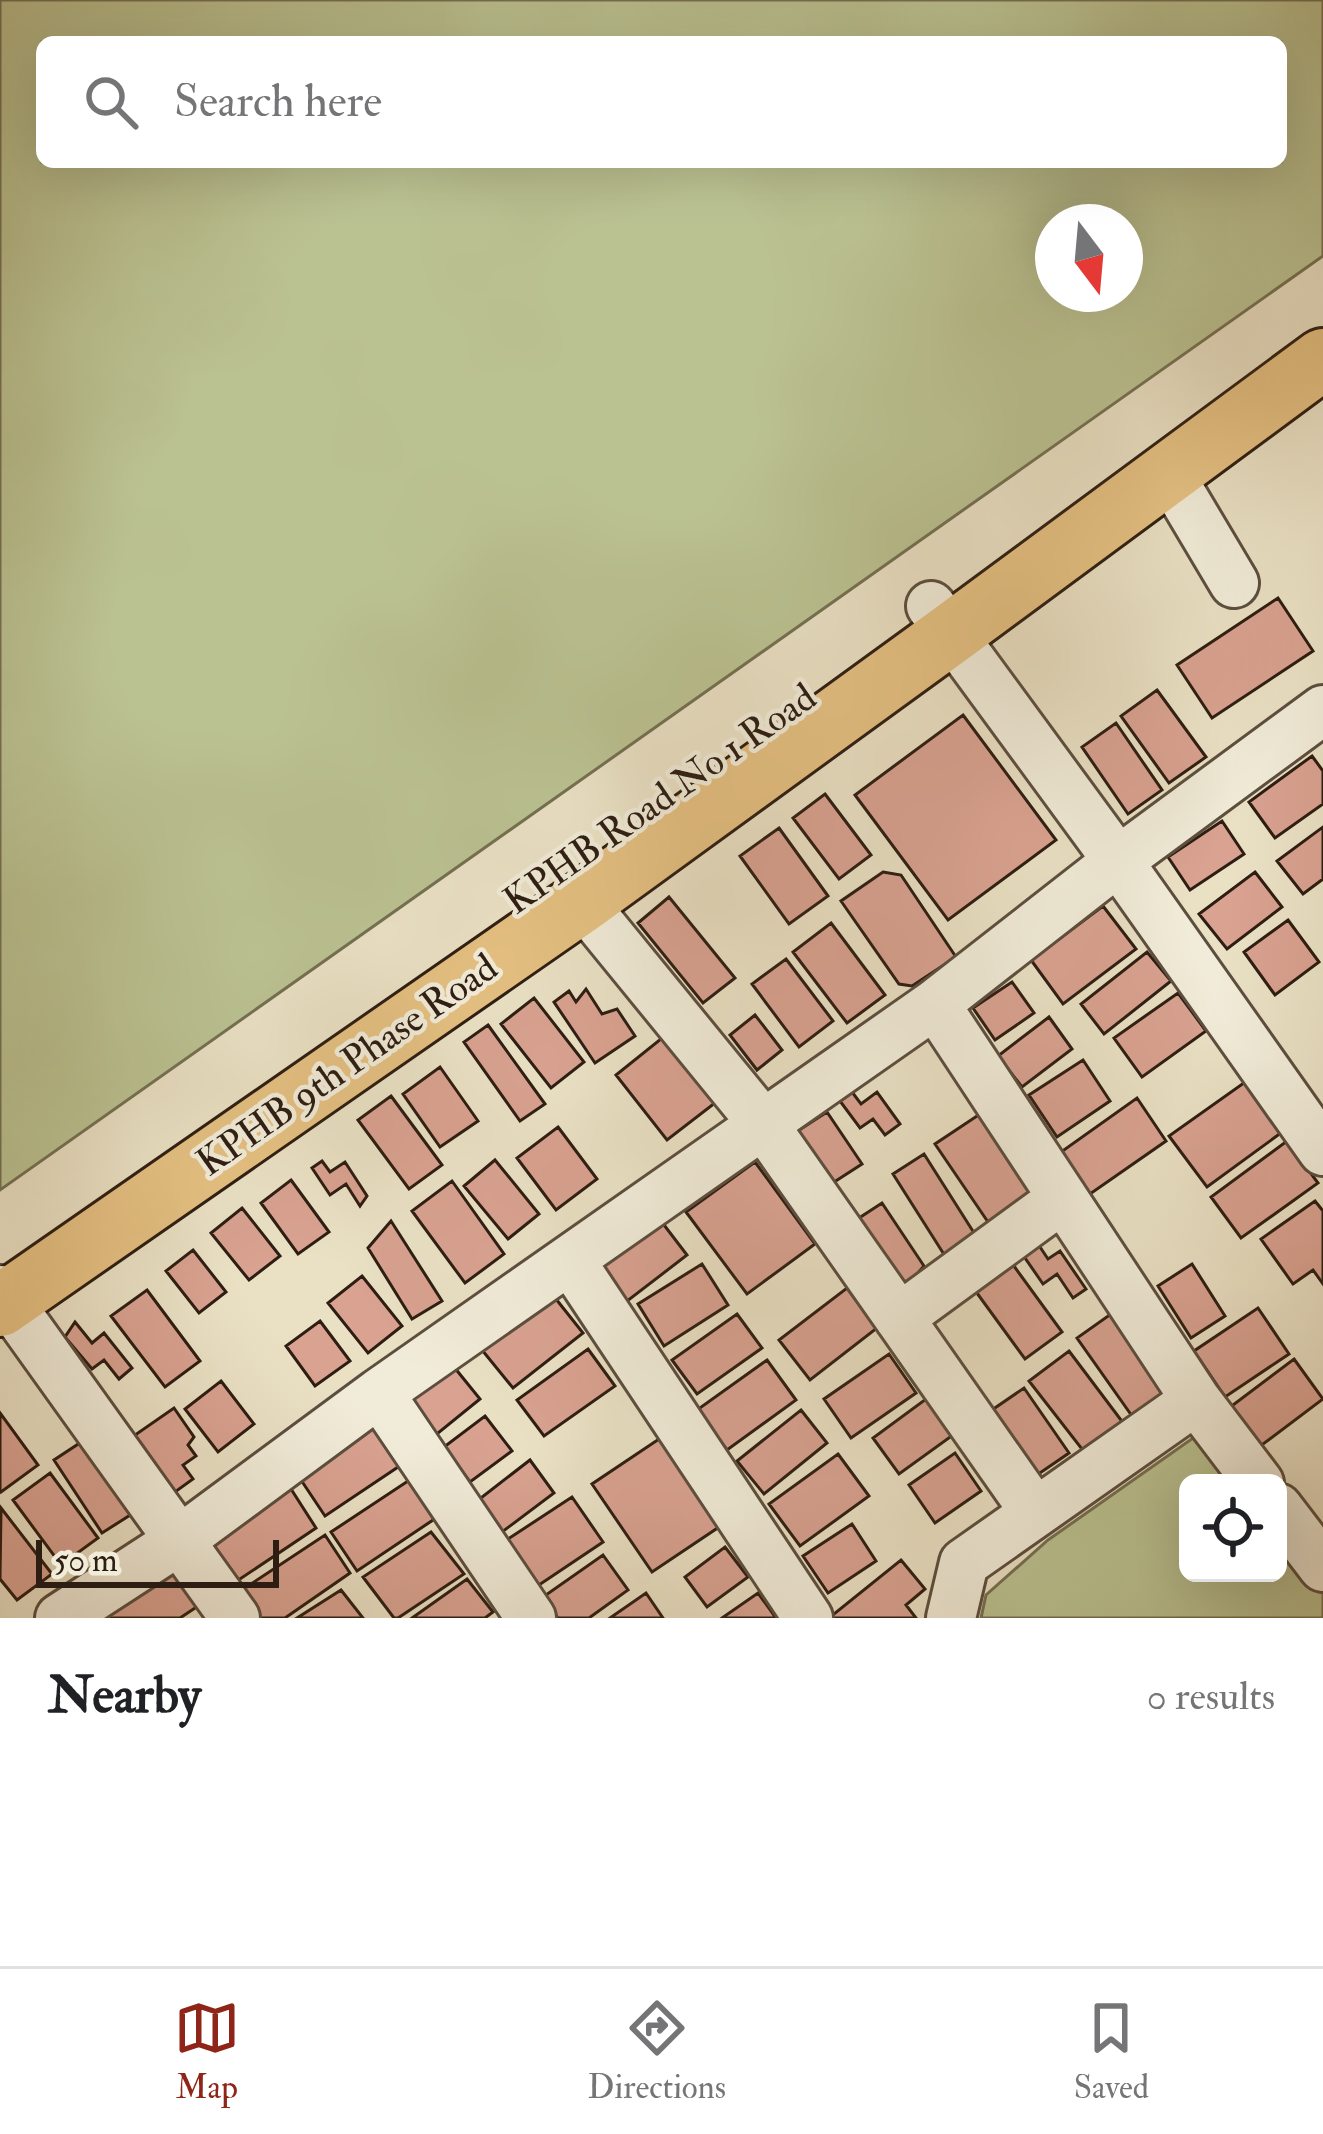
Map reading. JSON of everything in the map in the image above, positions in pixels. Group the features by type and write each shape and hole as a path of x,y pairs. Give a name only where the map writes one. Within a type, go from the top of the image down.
{"main road":[{"name":"KPHB Road No 1 Road","path":"2,1293 539,884 942,620 1159,468 1323,327"},
{"path":"1159,468 1323,358"},
{"name":"KPHB 9th Phase Road","path":"2,1293 582,902 942,620"}],"street":[{"path":"1159,468 1234,584"},
{"path":"942,620 1323,1151"},
{"path":"60,1618 180,1540 379,1393 935,1004 1118,861 1318,723"},
{"path":"582,902 764,1125 1035,1512"},
{"path":"935,1004 1196,1400 1252,1474"},
{"path":"899,1318 1063,1198"},
{"path":"570,1260 808,1618"},
{"path":"2,1293 235,1618"},
{"path":"379,1393 531,1618"},
{"path":"951,1618 964,1563 1196,1400"},
{"path":"1287,1520 1323,1567"}],"green space":[{"path":"0,0 1323,0 1323,256 0,1190"},
{"path":"1203,1431 1236,1474 1179,1474 1179,1582 1287,1582 1287,1538 1323,1584 1323,1618 981,1618 986,1595 1048,1540"}],"building":[{"path":"1278,598 1313,651 1212,718 1177,665"},
{"path":"1157,690 1206,757 1169,783 1121,716"},
{"path":"963,715 1056,840 948,920 855,795"},
{"path":"1116,723 1162,790 1128,814 1082,747"},
{"path":"1312,756 1323,771 1323,804 1275,838 1249,802"},
{"path":"825,794 871,855 839,879 793,818"},
{"path":"1222,821 1244,854 1190,890 1168,857"},
{"path":"1323,827 1323,879 1303,894 1277,861"},
{"path":"779,828 828,896 789,924 740,856"},
{"path":"883,872 901,875 956,957 912,986 899,984 841,901"},
{"path":"1255,872 1282,907 1227,949 1199,914"},
{"path":"669,897 735,978 703,1003 638,923"},
{"path":"1103,906 1136,949 1063,1004 1031,960"},
{"path":"1288,920 1319,962 1275,995 1244,952"},
{"path":"831,923 885,995 847,1023 793,952"},
{"path":"1147,952 1171,981 1104,1034 1081,1004"},
{"path":"786,959 833,1021 799,1047 752,984"},
{"path":"1012,982 1034,1013 995,1040 973,1008"},
{"path":"586,989 602,1014 617,1009 635,1036 595,1063 554,1002 569,991 576,1002"},
{"path":"1178,993 1206,1031 1142,1077 1114,1038"},
{"path":"534,998 584,1062 551,1088 501,1024"},
{"path":"755,1015 782,1050 757,1070 730,1035"},
{"path":"1049,1017 1072,1049 1022,1087 998,1056"},
{"path":"488,1025 545,1104 520,1121 464,1042"},
{"path":"672,1030 724,1096 667,1140 616,1075"},
{"path":"1083,1060 1110,1101 1057,1137 1029,1095"},
{"path":"440,1067 478,1121 440,1147 403,1094"},
{"path":"1248,1080 1285,1130 1207,1187 1169,1136"},
{"path":"849,1088 861,1104 877,1092 900,1124 885,1135 873,1119 860,1128 837,1097"},
{"path":"391,1096 442,1165 409,1189 358,1120"},
{"path":"1137,1098 1166,1141 1090,1194 1061,1152"},
{"path":"827,1112 862,1164 828,1186 793,1134"},
{"path":"983,1112 1036,1190 988,1222 935,1144"},
{"path":"558,1127 597,1179 556,1210 517,1158"},
{"path":"1287,1141 1318,1183 1241,1238 1211,1197"},
{"path":"924,1154 976,1236 945,1256 893,1174"},
{"path":"495,1160 539,1214 508,1239 464,1186"},
{"path":"322,1161 330,1172 345,1162 367,1196 360,1206 346,1184 330,1195 312,1168"},
{"path":"755,1162 815,1244 747,1294 686,1212"},
{"path":"291,1180 329,1232 298,1254 261,1203"},
{"path":"452,1181 504,1254 465,1283 412,1211"},
{"path":"1315,1201 1323,1211 1323,1284 1313,1270 1293,1284 1261,1239"},
{"path":"882,1203 924,1266 902,1291 856,1220"},
{"path":"242,1208 280,1256 249,1280 211,1233"},
{"path":"391,1221 442,1301 412,1319 368,1248"},
{"path":"661,1221 687,1255 622,1305 596,1271"},
{"path":"1038,1244 1048,1259 1060,1251 1086,1289 1073,1298 1057,1274 1043,1284 1023,1255"},
{"path":"193,1250 226,1292 199,1313 166,1271"},
{"path":"1011,1262 1062,1332 1025,1359 974,1289"},
{"path":"702,1264 728,1305 664,1346 638,1304"},
{"path":"1192,1264 1225,1316 1191,1338 1158,1286"},
{"path":"362,1276 402,1326 368,1353 328,1303"},
{"path":"847,1288 877,1328 810,1380 779,1340"},
{"path":"147,1290 200,1361 165,1387 111,1316"},
{"path":"552,1294 583,1333 513,1388 482,1350"},
{"path":"1258,1308 1289,1354 1225,1397 1194,1351"},
{"path":"1118,1309 1173,1387 1132,1416 1077,1338"},
{"path":"737,1314 762,1348 697,1394 672,1360"},
{"path":"320,1321 350,1361 315,1386 286,1346"},
{"path":"75,1322 92,1343 104,1333 132,1368 119,1379 104,1360 92,1369 65,1337"},
{"path":"588,1349 615,1386 544,1436 517,1400"},
{"path":"1069,1351 1124,1424 1085,1453 1029,1381"},
{"path":"889,1354 916,1393 851,1438 824,1399"},
{"path":"1294,1359 1323,1399 1259,1447 1229,1408"},
{"path":"767,1360 796,1400 727,1450 697,1410"},
{"path":"450,1362 480,1399 432,1438 401,1400"},
{"path":"221,1381 254,1424 218,1452 185,1409"},
{"path":"1024,1388 1069,1453 1037,1475 992,1410"},
{"path":"926,1399 953,1435 899,1474 873,1438"},
{"path":"174,1408 194,1437 188,1445 196,1456 183,1465 193,1479 175,1492 135,1435"},
{"path":"801,1410 827,1443 764,1494 737,1461"},
{"path":"0,1413 38,1465 1,1492 0,1490"},
{"path":"485,1416 512,1451 470,1482 444,1447"},
{"path":"382,1421 407,1461 325,1516 299,1477"},
{"path":"92,1435 135,1512 102,1533 54,1460"},
{"path":"662,1437 722,1525 652,1572 592,1484"},
{"path":"955,1453 981,1491 935,1523 909,1485"},
{"path":"838,1454 869,1496 800,1546 769,1504"},
{"path":"530,1460 554,1493 502,1532 477,1501"},
{"path":"50,1473 98,1538 61,1565 13,1500"},
{"path":"414,1477 439,1516 357,1571 331,1532"},
{"path":"291,1489 316,1528 234,1583 208,1543"},
{"path":"572,1497 603,1542 536,1587 505,1541"},
{"path":"1,1508 52,1574 17,1600 0,1579"},
{"path":"852,1524 876,1561 828,1593 803,1556"},
{"path":"431,1532 464,1574 394,1618 363,1577"},
{"path":"325,1535 350,1573 285,1618 261,1618 242,1590"},
{"path":"725,1547 748,1577 707,1607 685,1577"},
{"path":"603,1555 628,1590 589,1618 558,1618 543,1597"},
{"path":"901,1560 925,1589 906,1605 916,1618 829,1618"},
{"path":"176,1566 201,1604 180,1618 97,1618"},
{"path":"467,1579 493,1612 485,1618 412,1618"},
{"path":"341,1590 363,1618 297,1618"},
{"path":"646,1593 663,1618 610,1618"},
{"path":"758,1593 776,1618 722,1618"}]}
